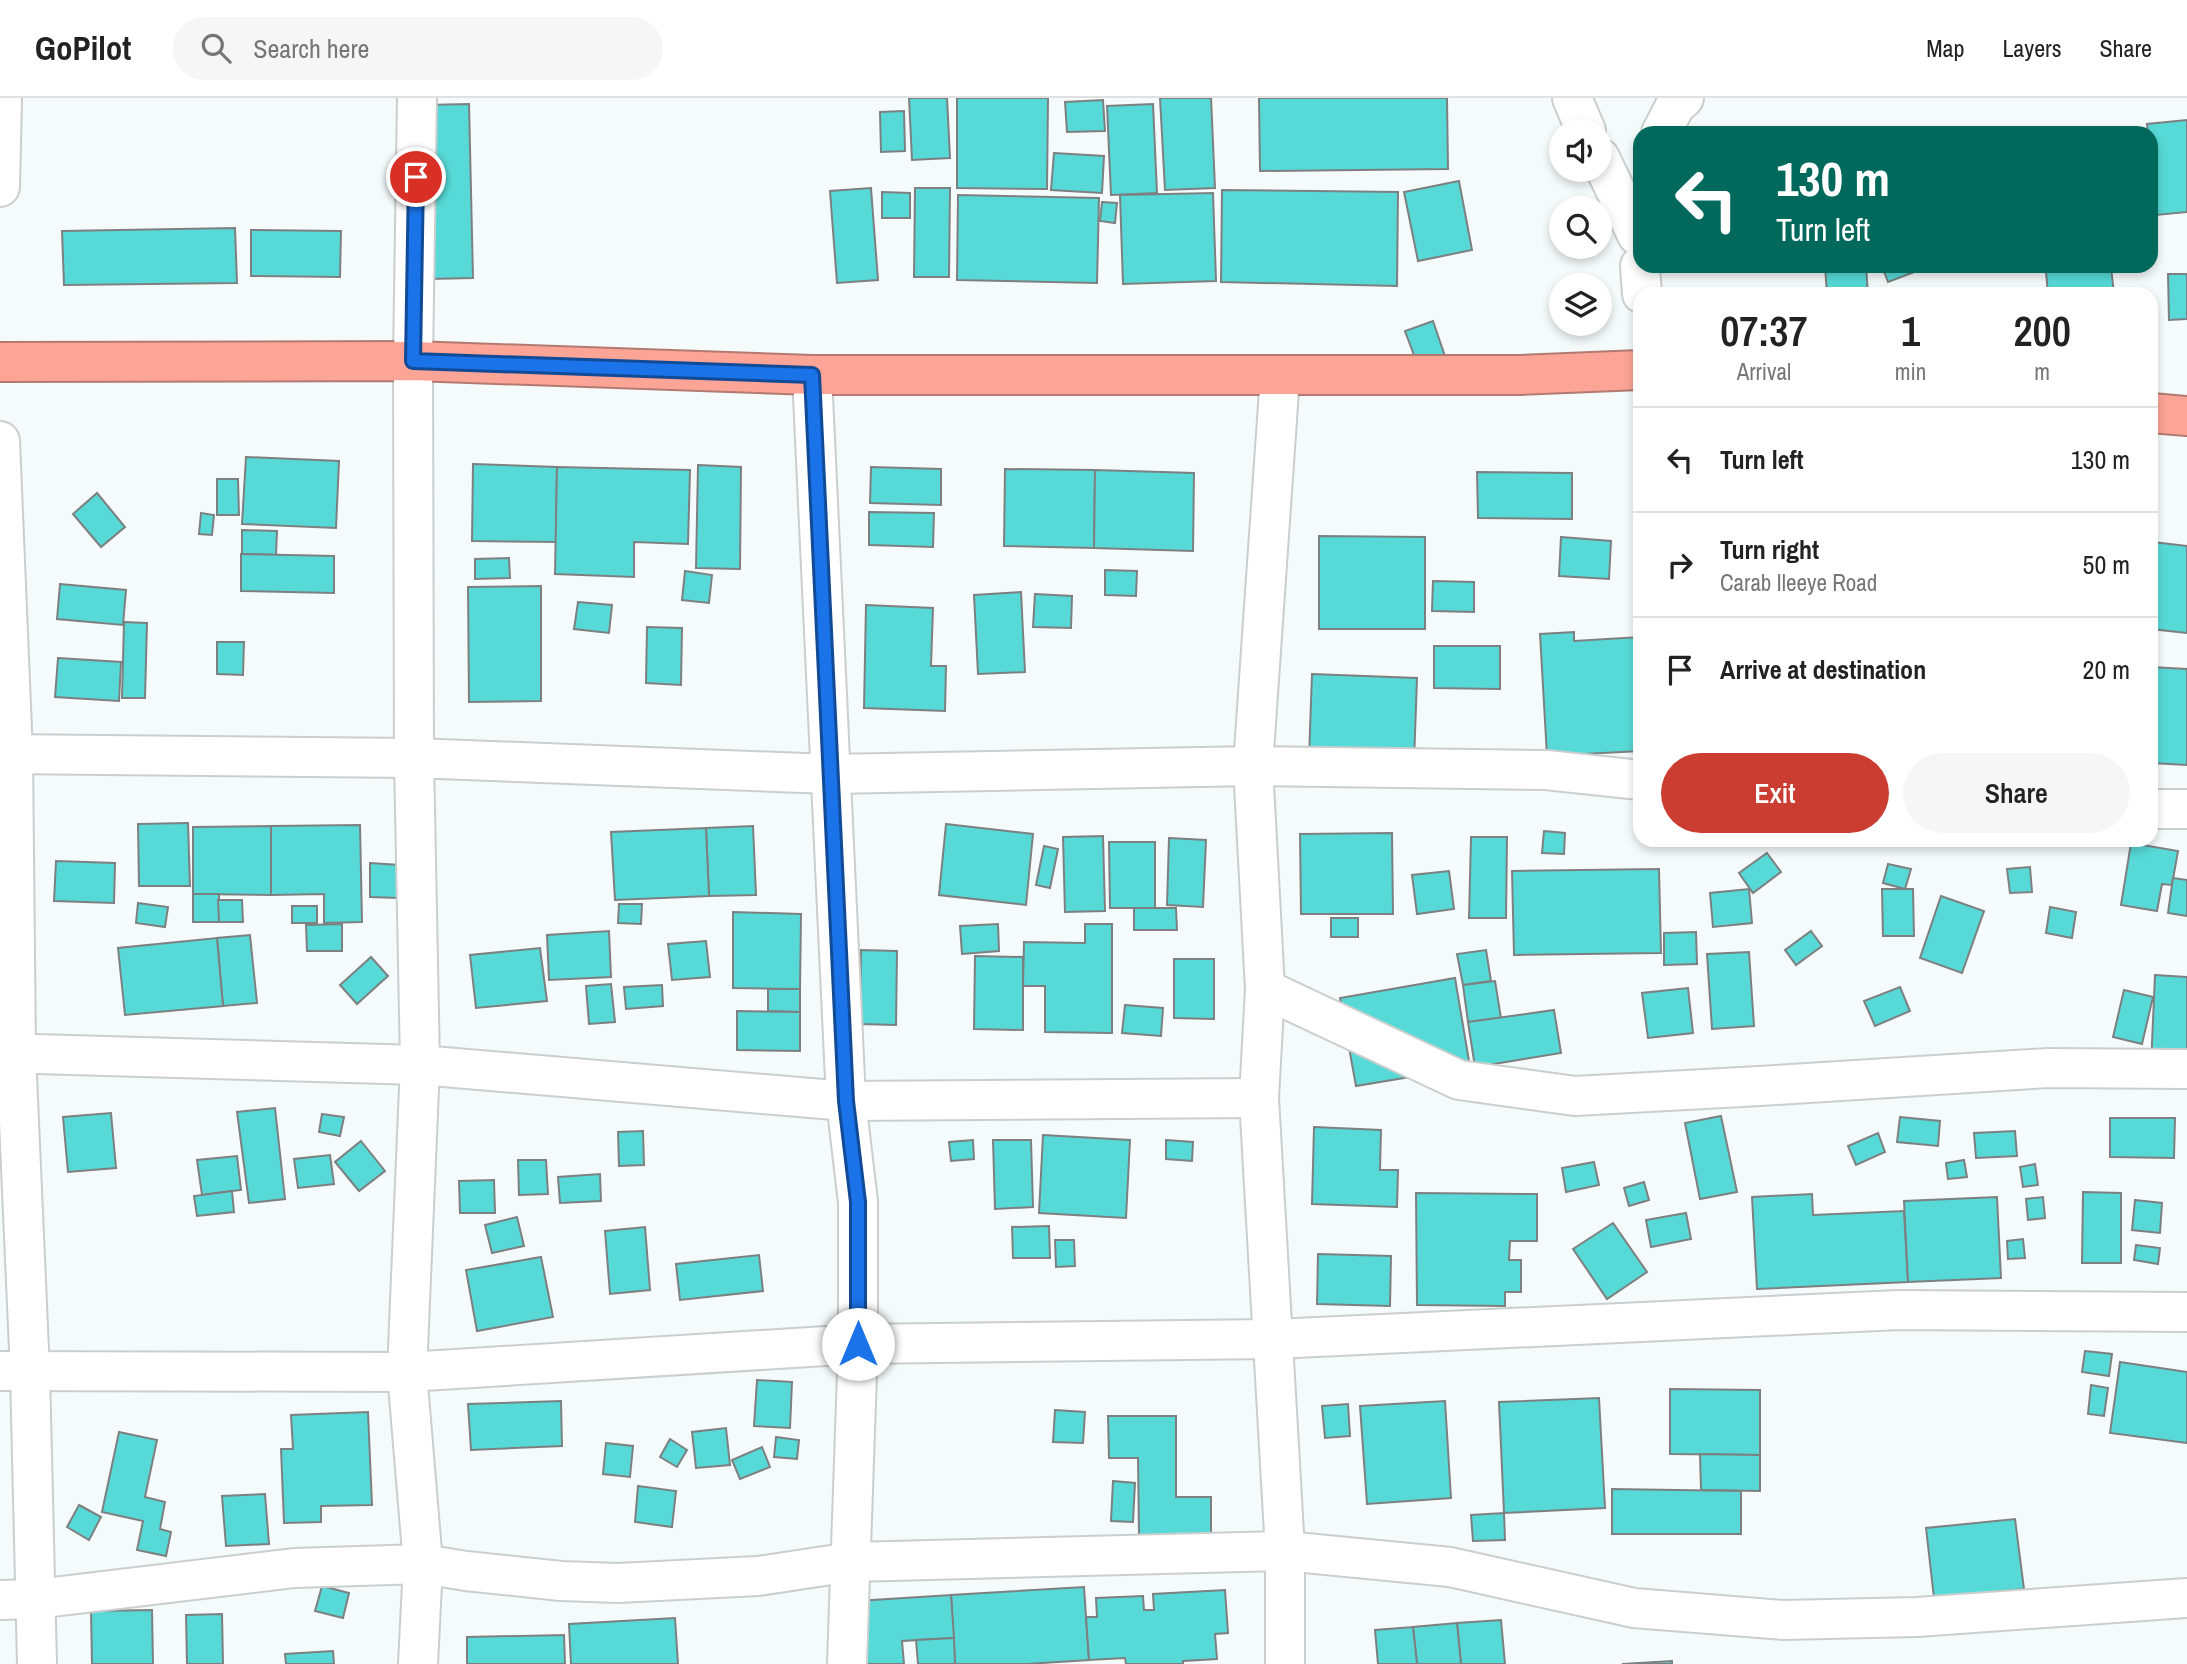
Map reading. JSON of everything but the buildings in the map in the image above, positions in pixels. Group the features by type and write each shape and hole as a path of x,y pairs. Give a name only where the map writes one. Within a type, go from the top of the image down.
{"highway":[{"path":"0,362 413,361 812,375 1519,375 1633,370"},
{"path":"2158,414 2187,416"}],"street":[{"path":"0,187 2,98"},
{"path":"417,98 413,361 414,758 420,1065 407,1372 423,1564 418,1664"},
{"path":"1572,98 1581,119"},
{"path":"1665,126 1675,106 1684,98"},
{"path":"1611,182 1633,233"},
{"path":"812,375 846,1101 858,1202 858,1344 847,1664"},
{"path":"1280,376 1253,766 1265,989 1259,1098 1285,1551 1285,1664"},
{"path":"0,440 18,1599 37,1664"},
{"path":"6,754 414,758 830,774 1253,766 1546,770 1633,779"},
{"path":"2158,809 2187,808"},
{"path":"1265,989 1459,1080 1575,1096 2048,1068 2187,1069"},
{"path":"8,1053 420,1065 846,1101 1259,1098"},
{"path":"15,1372 407,1372 858,1344 1274,1339 1899,1310 2187,1312"},
{"path":"18,1599 294,1568 423,1564 466,1572 561,1581 618,1583 758,1576 851,1562 1285,1551 1450,1567 1634,1608 1783,1620 1917,1617 2187,1598"}],"route":[{"path":"416,177 413,361 812,375 846,1101 858,1202 858,1344"}]}
